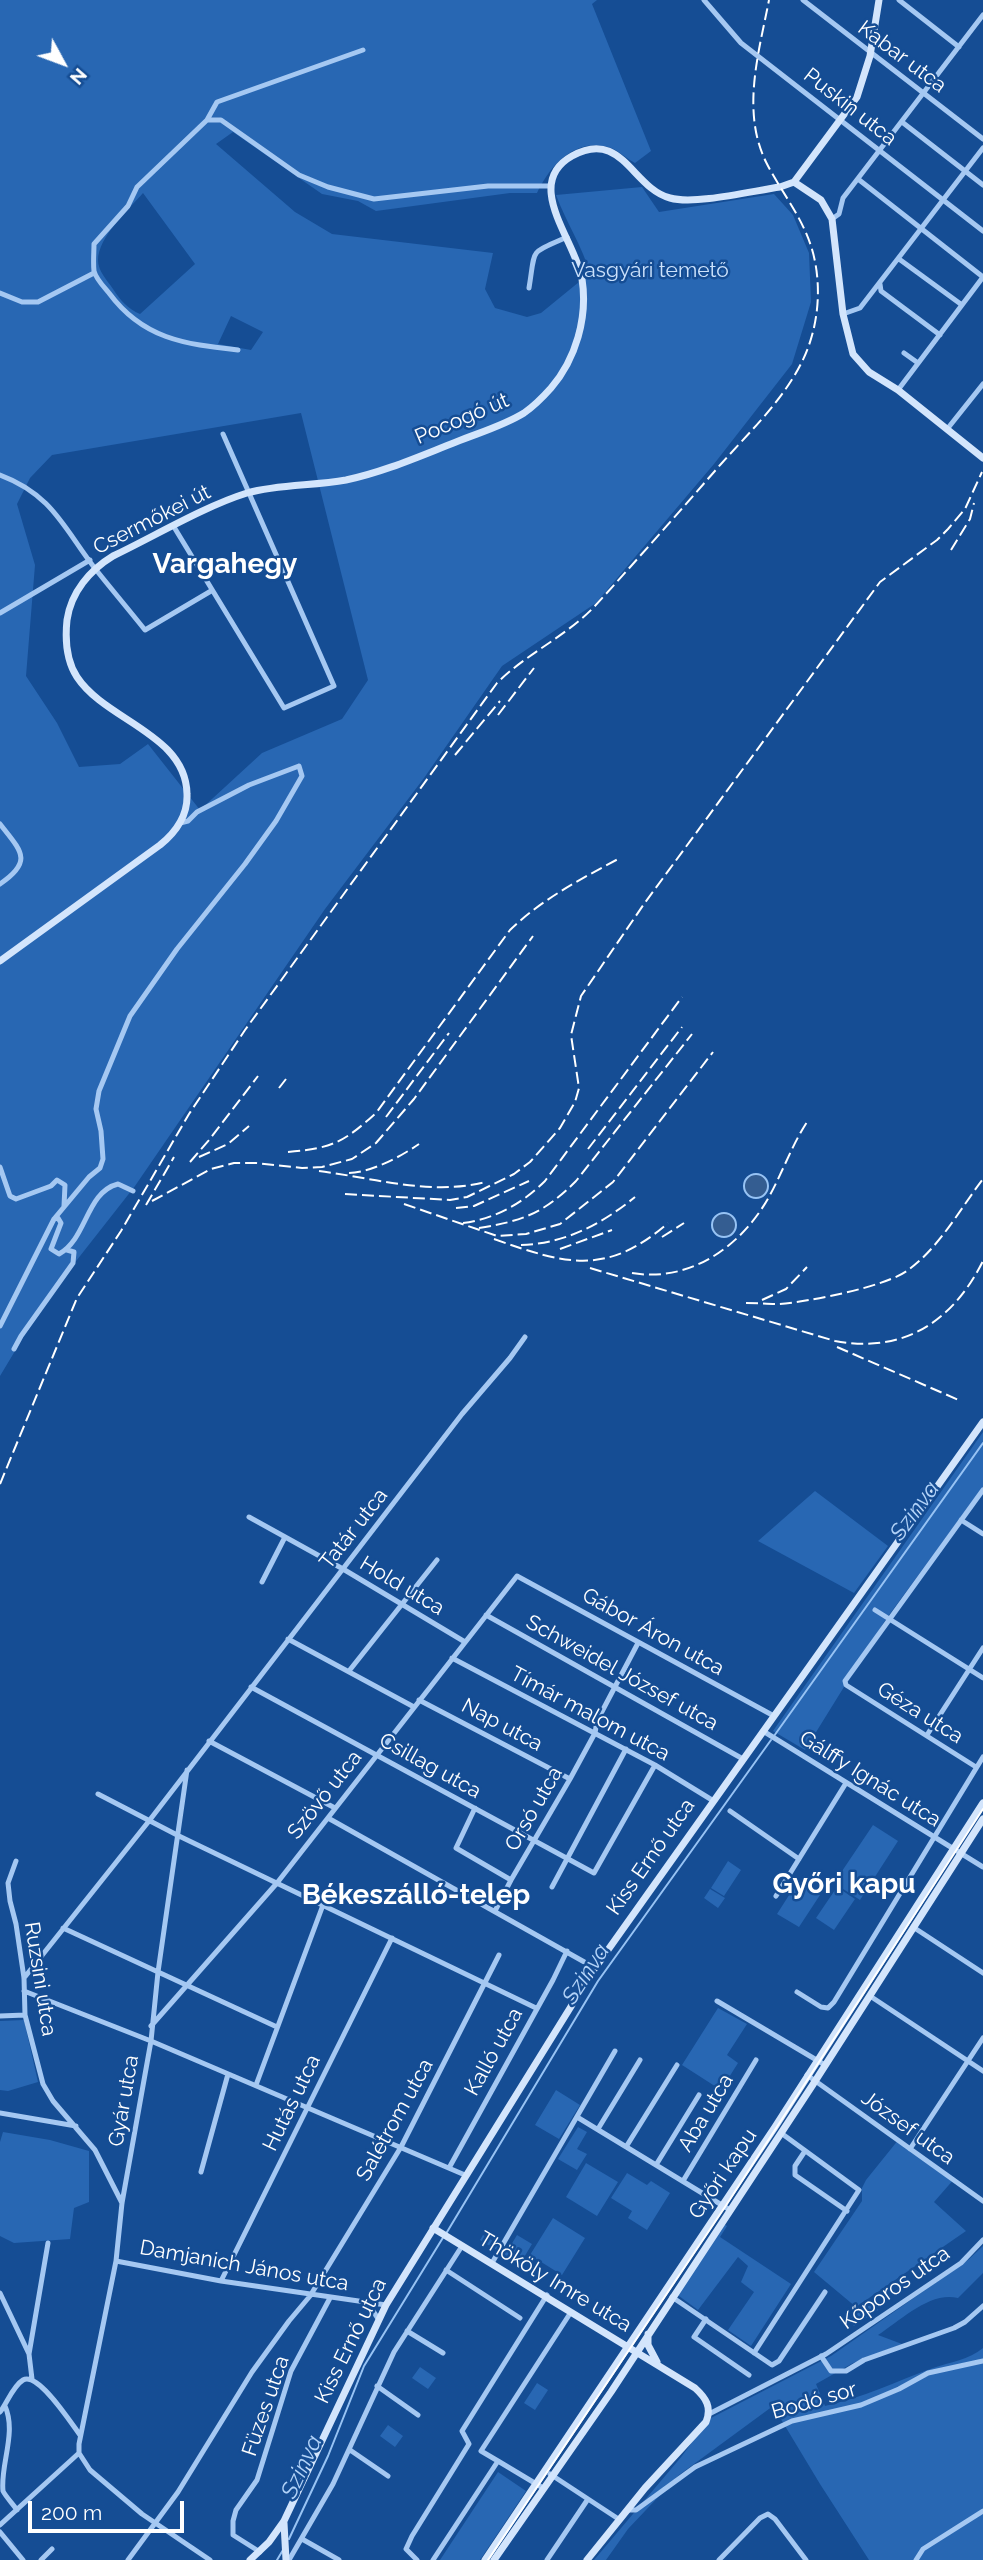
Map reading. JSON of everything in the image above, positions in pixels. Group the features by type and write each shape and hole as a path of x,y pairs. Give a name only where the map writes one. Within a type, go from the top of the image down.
{"street":[{"name":"Puskin utca","path":"705,0 741,43 983,231"},
{"name":"Kabar utca","path":"803,0 983,139"},
{"path":"207,120 221,120 299,175 328,187 374,199 488,186 550,187 556,172 568,159 579,153 599,150 618,156 654,190 673,199 760,190 794,182 841,120 862,87 879,0"},
{"path":"899,0 959,47"},
{"path":"832,219 839,214 843,198 983,15"},
{"path":"238,351 192,345 162,337 138,323 121,310 94,273 94,244 128,206 137,187 207,120 217,102 363,50"},
{"path":"902,122 983,185"},
{"path":"843,314 860,308 983,148"},
{"path":"858,179 983,277 898,390"},
{"path":"794,182 821,200 832,219 843,314 853,354 869,372 898,390 983,458"},
{"name":"Pocogó út","path":"304,485 343,480 386,469 502,424 538,402 552,387 567,366 576,342 582,319 582,281 575,255 552,206 550,187"},
{"path":"529,288 533,256 540,247 567,237"},
{"path":"899,259 962,305"},
{"path":"0,292 22,302 38,302 94,273"},
{"path":"880,284 881,290 940,335"},
{"path":"904,353 918,363"},
{"path":"948,428 983,384"},
{"path":"174,527 284,708 334,686 223,434"},
{"path":"0,475 23,486 57,513 95,569 145,630 211,591"},
{"name":"Csermőkei út","path":"180,823 187,797 182,768 163,746 89,691 78,678 68,656 66,631 70,606 95,569 113,556 249,493 304,485"},
{"path":"0,613 90,560"},
{"path":"0,961 135,865 167,839 180,823 188,821 197,812 249,785 299,766 302,776 276,821 177,949 130,1016 99,1091 96,1109 102,1141 103,1159 100,1168 89,1177 54,1219 0,1326"},
{"path":"0,824 22,854 23,861 18,869 0,884"},
{"path":"0,1167 10,1196 16,1199 57,1180 61,1181 65,1185 64,1206"},
{"path":"54,1219 58,1217 61,1223 51,1249 59,1254 73,1244 102,1193 118,1184 134,1191"},
{"path":"14,1349 72,1263 74,1252 66,1250"},
{"name":"Tatár utca","path":"24,1978 149,1821 462,1414 510,1359 525,1337"},
{"name":"Kiss Ernő utca","path":"250,2560 260,2552 284,2521 386,2305 436,2230 465,2175 595,1968 712,1800 766,1733 774,1716 983,1422"},
{"path":"888,1619 983,1490"},
{"name":"Hold utca","path":"249,1517 465,1642"},
{"path":"961,1520 983,1534"},
{"path":"262,1582 285,1537"},
{"path":"349,1671 438,1560"},
{"name":"Gábor Áron utca","path":"517,1576 774,1716"},
{"name":"Szövő utca","path":"151,2026 277,1883 517,1576"},
{"path":"875,1610 983,1678"},
{"name":"Schweidel József utca","path":"486,1615 743,1759"},
{"name":"Géza utca","path":"888,1619 870,1650 848,1675 846,1685 976,1767"},
{"path":"288,1639 414,1707"},
{"name":"Orsó utca","path":"474,1808 456,1848 511,1880 570,1779 638,1643"},
{"path":"927,1735 983,1648"},
{"name":"Tímár malom utca","path":"452,1658 625,1749 712,1800"},
{"name":"Csillag utca","path":"251,1687 594,1873 654,1765"},
{"name":"Nap utca","path":"419,1700 570,1779"},
{"name":"Gálffy Ignác utca","path":"766,1733 982,1865"},
{"path":"209,1741 335,1808"},
{"path":"552,1887 625,1749"},
{"path":"797,1992 821,2007 828,2008 834,2002 983,1758"},
{"name":"Gyár utca","path":"79,2453 80,2435 116,2261 124,2190 151,2040 187,1770"},
{"path":"776,1896 846,1783"},
{"path":"98,1794 178,1836 537,2008"},
{"name":"Győri kapu","path":"494,2560 627,2347 781,2133 870,1996 958,1851 983,1803"},
{"path":"730,1811 799,1859"},
{"path":"328,1818 595,1968"},
{"name":"Győri kapu","path":"548,2474 607,2398 673,2297 816,2060 958,1851 983,1819"},
{"name":"Ruzsini utca","path":"16,1861 8,1883 24,1978 25,2015 43,2084 53,2101 95,2151 122,2203"},
{"path":"495,1911 511,1880"},
{"path":"256,2085 323,1905"},
{"path":"913,1927 983,1973"},
{"path":"63,1928 277,2027"},
{"name":"Hutás utca","path":"221,2281 392,1938"},
{"name":"Kalló utca","path":"449,2168 567,1951"},
{"name":"Salétrom utca","path":"128,2560 156,2523 252,2372 310,2296 401,2147 499,1955"},
{"path":"24,1992 151,2040 465,2175"},
{"path":"870,1996 983,2071"},
{"path":"717,2001 825,2065"},
{"path":"0,2016 25,2015"},
{"path":"910,2148 983,2038"},
{"path":"492,2263 615,2051"},
{"path":"598,2129 640,2060"},
{"name":"Aba utca","path":"682,2181 756,2060"},
{"path":"626,2147 677,2065"},
{"path":"201,2172 228,2074"},
{"name":"József utca","path":"807,2075 983,2201"},
{"name":"Aba utca","path":"656,2165 699,2095"},
{"path":"0,2113 76,2126"},
{"name":"Aba utca","path":"577,2117 726,2207"},
{"path":"754,2353 859,2190 781,2133"},
{"path":"806,2151 795,2166 794,2175 847,2211"},
{"path":"117,2192 124,2190"},
{"name":"Thököly Imre utca","path":"436,2230 547,2295 695,2388 707,2402 709,2414"},
{"name":"Kőporos utca","path":"709,2414 821,2357 961,2263 983,2241"},
{"path":"32,2379 29,2354 48,2243"},
{"path":"287,2559 302,2539 333,2484 377,2386 407,2330 462,2246"},
{"name":"Damjanich János utca","path":"116,2261 310,2296 386,2305"},
{"path":"446,2270 520,2318"},
{"name":"Kőporos utca","path":"673,2297 772,2365 779,2361 825,2292"},
{"path":"0,2293 29,2354"},
{"path":"540,2486 469,2444 462,2431 547,2295"},
{"name":"Füzes utca","path":"260,2552 233,2535 236,2510 257,2480 291,2371 330,2298"},
{"name":"Damjanich János utca","path":"367,2302 379,2320"},
{"name":"Kőporos utca","path":"821,2357 831,2371 846,2371 864,2360 954,2328 983,2306"},
{"path":"481,2451 572,2312"},
{"path":"706,2319 694,2337 749,2375"},
{"path":"407,2330 443,2353"},
{"name":"Thököly Imre utca","path":"648,2334 648,2345 659,2365"},
{"name":"Bodó sor","path":"627,2510 636,2510 695,2467 792,2421 861,2405 900,2389 928,2373 983,2361"},
{"path":"0,2412 19,2384 27,2378 32,2379 41,2385 80,2435"},
{"path":"377,2386 418,2415"},
{"path":"5,2406 10,2418 1,2490 17,2510"},
{"path":"587,2560 627,2510 706,2422 709,2414"},
{"path":"417,2560 406,2549 469,2444"},
{"path":"345,2454 350,2450 388,2476"},
{"path":"0,2525 79,2453 90,2470 156,2523 210,2560"},
{"path":"433,2560 498,2460"},
{"path":"548,2474 620,2520"},
{"name":"Győri kapu","path":"485,2560 540,2486"},
{"path":"547,2560 588,2499"},
{"path":"916,2560 923,2549 983,2511"},
{"path":"719,2560 760,2518 768,2514 775,2519 806,2560"},
{"name":"Kiss Ernő utca","path":"284,2521 287,2559"},
{"path":"0,2532 23,2560"},
{"path":"302,2539 339,2560"},
{"path":"41,2560 52,2549"}],"green space":[{"name":"Vasgyári temető","path":"0,0 597,0 592,4 651,151 635,163 611,148 586,146 557,163 537,193 510,193 376,211 358,201 322,194 233,132 216,144 295,212 332,234 493,253 485,289 495,308 527,317 541,313 590,273 556,195 642,187 659,212 774,194 793,215 809,253 811,302 792,364 714,464 596,603 502,666 424,778 325,909 135,1186 73,1265 0,1376","holes":["143,193 195,264 140,314 118,297 101,272 98,260 99,251 109,233","231,316 263,332 251,350 218,344","301,413 368,680 342,719 262,753 200,810 148,744 120,764 79,767 57,723 26,676 35,565 17,504 30,478 52,455"]},
{"path":"983,1432 983,1487 886,1619 805,1750 773,1731"},
{"path":"815,1491 888,1546 854,1593 758,1541"},
{"path":"873,1825 898,1841 860,1900 834,1883"},
{"path":"728,1861 741,1870 724,1896 711,1888"},
{"path":"798,1881 820,1895 799,1927 777,1914"},
{"path":"837,1887 855,1899 834,1930 816,1918"},
{"path":"710,1889 725,1898 718,1908 704,1898"},
{"path":"718,2008 747,2024 727,2055 738,2063 721,2090 682,2065"},
{"path":"24,2020 38,2082 8,2091 0,2090 0,2021"},
{"path":"556,2090 580,2105 559,2139 535,2125"},
{"path":"578,2127 587,2132 577,2149 587,2154 577,2170 558,2159"},
{"path":"3,2132 50,2140 89,2151 89,2202 74,2208 70,2239 14,2243 0,2236 0,2142"},
{"path":"899,2139 955,2178 934,2202 966,2231 856,2307 814,2272 862,2201 862,2188 866,2180"},
{"path":"586,2163 618,2182 597,2216 566,2197"},
{"path":"627,2173 647,2185 651,2181 670,2193 647,2230 628,2218 632,2211 611,2198"},
{"path":"553,2218 585,2238 562,2275 530,2255"},
{"path":"724,2224 727,2226 720,2237 791,2284 751,2346 728,2330 754,2292 741,2282 748,2266 738,2257 698,2310 675,2293"},
{"path":"483,2235 508,2250 517,2235 532,2244 520,2264 480,2240"},
{"path":"983,2246 983,2273 958,2298 937,2299 916,2308 878,2335 902,2344 853,2363 816,2384 825,2406 966,2358 983,2348 983,2560 869,2560 773,2406 679,2475 628,2529 606,2560 594,2560 682,2456 709,2419 831,2356 968,2260"},
{"path":"873,2303 878,2310 854,2326 849,2319"},
{"path":"420,2367 436,2378 428,2389 412,2378"},
{"path":"537,2383 548,2390 535,2410 524,2403"},
{"path":"388,2425 403,2436 395,2447 380,2436"},
{"path":"498,2472 526,2491 480,2560 440,2560"}],"shaded area":[{"path":"756,1174 765,1177 768,1186 765,1195 756,1198 747,1195 744,1186 747,1177"},
{"path":"724,1213 733,1216 736,1225 733,1234 724,1237 715,1234 712,1225 715,1216"}],"waterway":[{"name":"Szinva","path":"774,1736 983,1443"},
{"name":"Szinva","path":"447,2232 598,1981 771,1740"},
{"name":"Szinva","path":"289,2539 328,2456 364,2366 444,2236"},
{"name":"Szinva","path":"277,2560 283,2550"}],"tram line":[{"path":"488,2560 725,2207 983,1809"}],"railway":[{"path":"0,1484 77,1298 121,1231 189,1114 245,1030 497,683 594,607 771,408 802,362 813,333 817,308 818,283 814,258 802,224 766,162 759,143 753,102 757,61 769,0"},
{"path":"345,1194 450,1200 467,1197 514,1174 530,1162 560,1128 575,1102 579,1088 571,1035 581,996 644,904 880,582 948,529 965,509 982,472"},
{"path":"951,550 970,519 974,503"},
{"path":"498,715 534,668"},
{"path":"455,755 500,701"},
{"path":"288,1152 336,1142 355,1131 376,1113 510,930 549,899 620,858"},
{"path":"152,1201 211,1169 234,1163 322,1167 352,1159 376,1143 414,1099 533,936"},
{"path":"463,1223 508,1209 545,1181 682,997"},
{"path":"588,1149 682,1027"},
{"path":"386,1117 449,1033"},
{"path":"479,1228 532,1214 564,1192 576,1181 692,1034"},
{"path":"404,1204 497,1236 526,1234 560,1224 613,1182 713,1052"},
{"path":"190,1162 258,1076"},
{"path":"279,1088 286,1079"},
{"path":"632,1273 654,1275 675,1272 694,1266 730,1244 759,1213 807,1122"},
{"path":"199,1157 228,1144 249,1126"},
{"path":"349,1173 386,1163 419,1144"},
{"path":"146,1205 174,1157"},
{"path":"319,1171 423,1187 465,1186 486,1182"},
{"path":"746,1303 779,1304 808,1300 865,1288 897,1276 930,1251 983,1179"},
{"path":"456,1208 474,1206 529,1181"},
{"path":"521,1245 552,1241 582,1231 635,1197"},
{"path":"494,1239 542,1255 584,1261 625,1252 668,1223"},
{"path":"662,1237 684,1223"},
{"path":"560,1249 612,1230"},
{"path":"590,1268 835,1341 860,1344 904,1337 924,1328 957,1301 983,1261"},
{"path":"762,1300 786,1289 807,1267"},
{"path":"837,1347 961,1401"}],"district":[{"name":"Vargahegy","path":"225,565"},
{"name":"Győri kapu","path":"844,1885"},
{"name":"Békeszálló-telep","path":"416,1896"}]}
